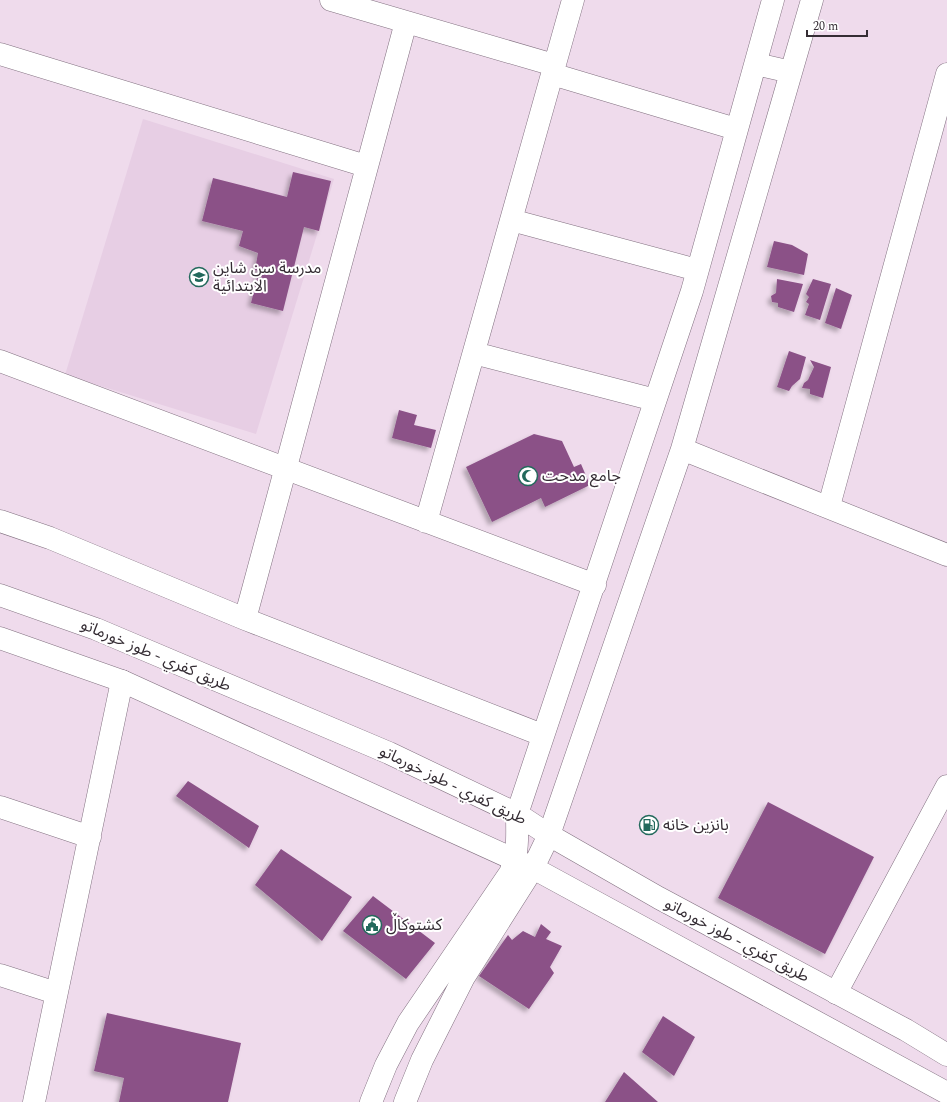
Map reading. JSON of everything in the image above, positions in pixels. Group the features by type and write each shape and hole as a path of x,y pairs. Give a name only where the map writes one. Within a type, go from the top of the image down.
{"street":[{"path":"331,0 385,8 406,22 736,129"},
{"path":"426,522 573,0"},
{"path":"524,865 518,849 517,814 542,734 595,585 697,270 773,0"},
{"path":"405,1102 422,1060 464,977 524,865 549,835 682,449 812,0"},
{"path":"245,619 406,22"},
{"path":"0,54 366,166"},
{"path":"756,64 791,72"},
{"path":"829,506 947,74"},
{"path":"511,220 697,270"},
{"path":"474,353 655,400"},
{"path":"0,361 595,585"},
{"path":"682,449 829,506 947,555"},
{"path":"0,521 50,538 245,619 542,734"},
{"name":"طريق كفري - طوز خورماتو","path":"0,595 96,629 389,753 517,814 549,835 659,898 906,1030 947,1055"},
{"path":"0,638 122,681 524,865 947,1093"},
{"path":"34,1102 122,681"},
{"path":"836,993 947,786"},
{"path":"0,807 90,837"},
{"path":"371,1102 394,1047 422,1001 510,873 524,865"},
{"path":"0,975 56,993"},
{"path":"394,1047 422,1060"}],"shaded area":[{"name":"مدرسة سن شاين الابتدائية","path":"143,119 334,179 256,434 65,375"}],"building":[{"path":"293,172 331,181 319,231 304,227 283,311 251,303 259,271 255,270 258,253 239,246 243,231 202,221 213,178 287,197"},
{"path":"774,241 792,245 808,254 804,275 767,267"},
{"path":"777,279 803,284 794,312 778,307 778,303 772,302 771,296 776,293"},
{"path":"813,279 831,284 820,320 805,315 809,304 806,302 809,297 806,294"},
{"path":"836,288 852,295 841,329 825,323"},
{"path":"789,351 806,357 800,379 789,391 777,387"},
{"path":"810,360 831,367 823,398 810,394 810,389 802,388 804,383 808,380 814,367"},
{"path":"399,410 417,415 414,425 436,430 431,448 392,438"},
{"name":"جامع مدحت","path":"534,434 562,441 574,467 581,464 590,485 545,507 541,498 492,522 466,467"},
{"path":"188,781 259,826 249,848 176,796"},
{"path":"768,802 874,857 825,954 718,898"},
{"path":"281,849 352,897 322,941 255,885"},
{"path":"373,896 435,943 406,979 343,931"},
{"path":"541,924 551,932 546,939 562,946 550,967 554,973 529,1009 479,976 508,935 512,940 523,931 535,937"},
{"path":"107,1013 241,1043 228,1102 119,1102 124,1078 94,1071"},
{"path":"663,1016 695,1037 674,1076 642,1052"},
{"path":"624,1072 658,1102 605,1102"}],"place":[{"name":"مدرسة سن شاين الابتدائية","path":"199,277"},
{"name":"جامع مدحت","path":"528,476"},
{"name":"بانزين خانه","path":"649,825"},
{"name":"کشتوکاڵ","path":"372,925"}]}
